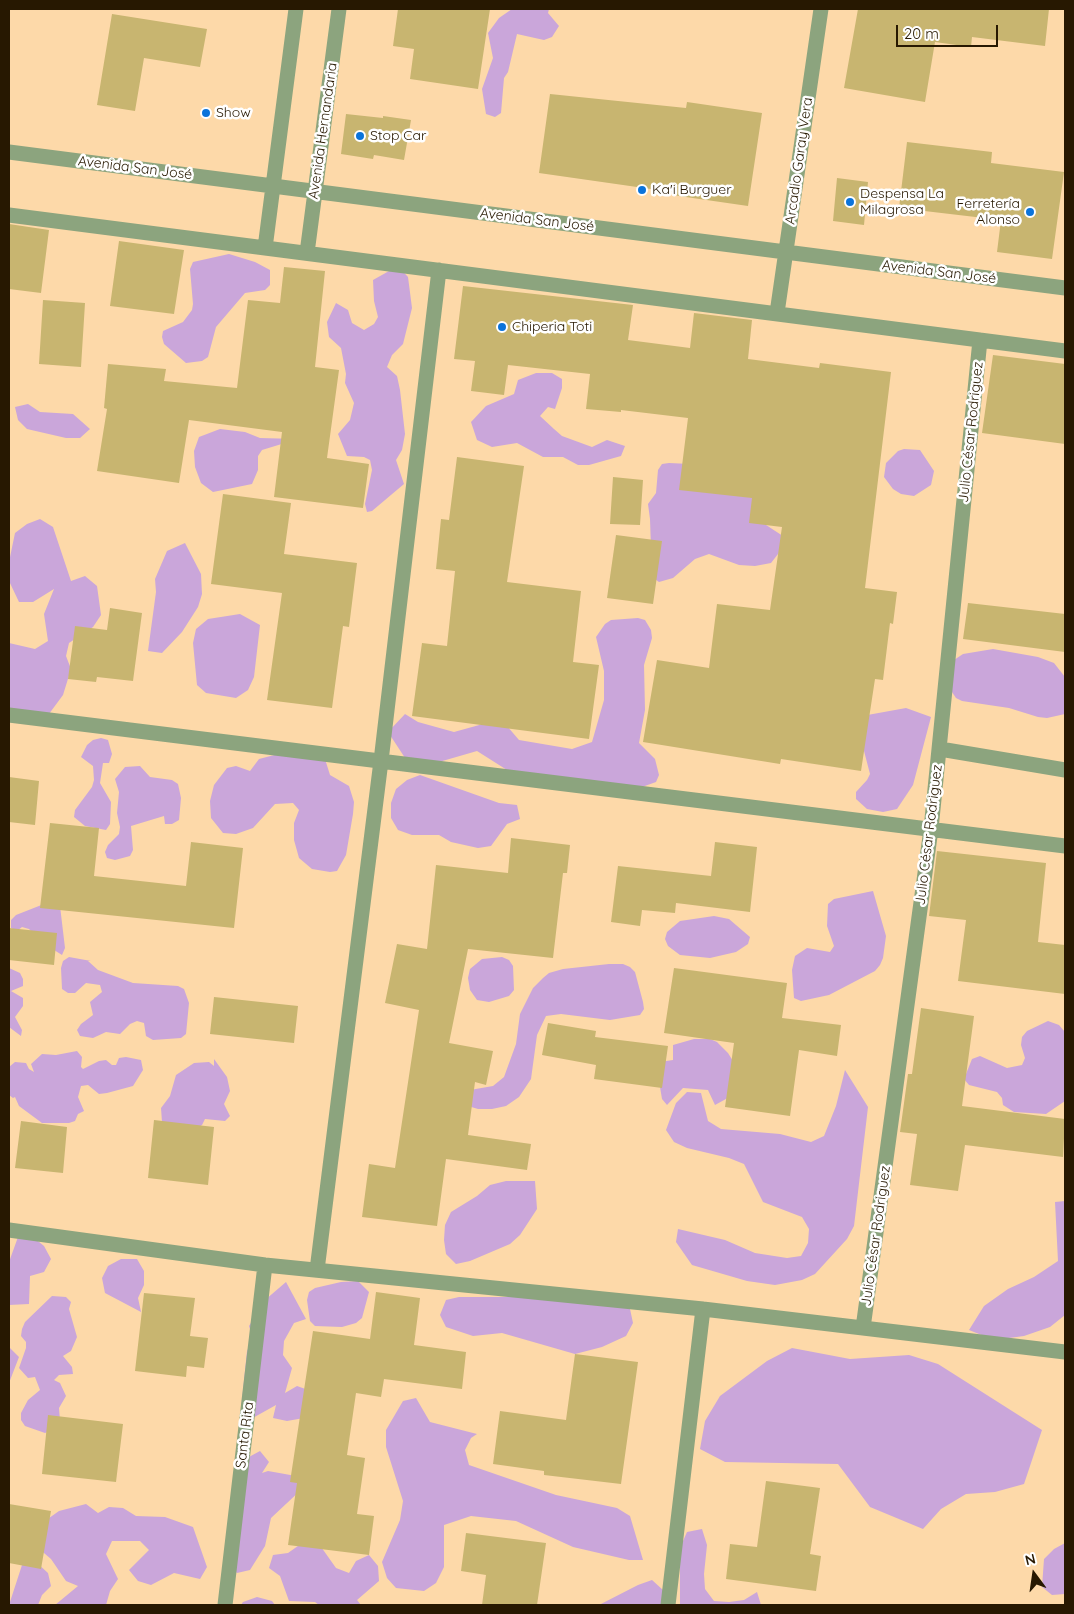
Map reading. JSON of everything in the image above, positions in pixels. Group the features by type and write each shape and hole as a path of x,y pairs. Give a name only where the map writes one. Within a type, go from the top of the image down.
{"street":[{"path":"265,248 296,9"},
{"name":"Avenida Hernandaria","path":"307,253 339,9"},
{"name":"Arcadio Garay Vera","path":"777,313 821,9"},
{"name":"Avenida San José","path":"9,152 1065,288"},
{"path":"9,215 1065,351"},
{"path":"317,1270 381,761 439,270"},
{"name":"Julio César Rodriguez","path":"863,1328 932,829 980,340"},
{"path":"9,715 1065,846"},
{"path":"940,749 1065,770"},
{"path":"9,1230 265,1265 702,1309 1065,1352"},
{"name":"Santa Rita","path":"225,1605 265,1265"},
{"path":"668,1605 702,1309"}],"shaded area":[{"path":"512,9 549,9 548,13 559,26 552,37 544,40 517,34 508,72 504,78 501,113 495,117 486,114 482,89 493,58 488,33 499,18"},
{"path":"229,254 255,262 270,270 270,285 265,290 245,293 216,327 208,357 202,361 186,363 164,344 163,331 183,322 192,310 190,269 193,262"},
{"path":"398,266 408,277 412,308 403,344 392,355 387,367 397,376 400,390 405,434 402,450 396,460 404,484 372,511 367,512 365,504 372,470 370,460 364,457 347,456 338,434 350,420 354,403 345,383 346,374 341,348 329,337 327,322 336,303 348,310 352,323 364,330 374,324 378,317 374,301 373,280"},
{"path":"536,373 552,373 562,379 562,388 555,409 548,407 540,416 562,436 592,447 607,440 625,446 621,456 589,465 578,465 563,457 543,457 517,443 492,447 477,440 471,422 486,406 514,394 518,380"},
{"path":"28,404 40,412 73,414 90,429 80,438 66,438 27,429 18,420 15,407"},
{"path":"220,429 245,432 260,438 298,439 262,450 258,456 258,470 252,484 213,492 201,483 195,467 194,451 199,437"},
{"path":"735,442 763,523 786,538 785,545 771,563 755,566 739,565 709,554 695,559 673,578 659,582 652,577 648,504 656,493 658,470 662,464 690,464"},
{"path":"904,449 920,450 934,471 931,485 914,496 901,494 893,489 884,477 886,463 898,451"},
{"path":"40,519 53,527 71,581 85,576 97,586 101,615 93,627 69,643 66,656 71,669 63,695 46,718 9,711 9,643 35,649 48,641 44,614 54,589 33,602 19,602 9,581 9,562 15,533 27,524"},
{"path":"185,543 201,574 202,594 198,607 182,632 162,653 148,651 156,592 155,579 167,551"},
{"path":"240,614 260,625 254,677 248,690 236,698 206,693 197,685 193,643 196,629 208,619"},
{"path":"638,618 645,620 651,630 652,638 644,665 645,710 639,743 655,759 659,775 656,782 642,787 507,770 477,751 432,764 409,764 388,732 405,714 418,722 454,732 501,719 519,740 572,749 592,742 604,700 604,671 596,637 605,624 611,620"},
{"path":"993,649 1038,657 1054,663 1065,677 1065,714 1047,718 1038,717 1009,708 962,701 956,698 952,692 951,662 963,654"},
{"path":"906,708 931,717 913,785 897,809 883,812 867,809 856,799 856,792 870,774 863,747 862,716"},
{"path":"101,738 108,740 112,754 109,763 103,763 100,783 111,802 110,824 106,830 85,826 74,817 75,810 92,787 94,780 93,766 81,757 87,745 93,740"},
{"path":"286,752 325,759 330,775 349,786 354,802 353,814 346,855 337,871 330,872 312,869 299,858 294,840 294,823 299,810 293,803 275,804 253,828 236,834 223,833 211,818 210,801 214,785 227,768 236,766 250,771 259,759"},
{"path":"140,766 150,777 172,780 178,784 181,798 179,820 172,824 165,824 164,816 131,826 133,850 130,856 115,860 107,858 105,852 108,845 119,834 120,827 117,813 119,792 115,779 125,767"},
{"path":"420,775 499,803 517,805 520,819 507,824 491,846 478,848 451,842 439,835 412,835 398,830 391,818 391,803 396,789 407,780"},
{"path":"873,891 886,936 883,958 880,965 875,971 829,995 801,1001 794,998 792,970 795,956 807,948 830,952 834,946 827,926 828,904 834,899"},
{"path":"44,904 60,906 65,948 62,955 43,943 29,929 22,927 17,931 11,928 11,920 16,915"},
{"path":"714,916 729,919 750,937 748,944 736,952 710,958 680,955 668,946 665,939 667,932 680,921"},
{"path":"69,957 91,961 88,961 98,970 133,983 178,986 184,989 189,1003 186,1034 181,1038 153,1040 146,1036 144,1023 137,1021 130,1024 120,1034 106,1032 93,1038 80,1036 77,1030 81,1024 93,1015 90,1002 102,992 100,985 86,983 75,993 68,993 62,989 61,968 63,961"},
{"path":"502,957 509,960 513,966 514,990 509,996 489,1002 477,1000 470,990 468,978 470,969 482,959"},
{"path":"623,964 635,972 644,1009 640,1015 610,1020 561,1014 546,1016 537,1035 531,1079 519,1097 506,1106 492,1109 478,1109 458,1103 470,1090 493,1086 504,1077 516,1044 520,1014 533,988 543,978 549,973 563,969"},
{"path":"9,968 20,973 23,979 23,986 11,991 23,998 23,1006 15,1017 22,1030 21,1036 9,1027"},
{"path":"1048,1021 1059,1025 1065,1032 1065,1101 1046,1114 1014,1112 1003,1105 1002,1098 997,1092 969,1085 964,1079 972,1059 980,1056 1007,1068 1022,1065 1025,1058 1021,1045 1022,1037 1027,1031"},
{"path":"694,1039 710,1039 717,1042 728,1053 736,1066 735,1094 715,1105 708,1090 683,1088 667,1105 662,1099 657,1069 660,1062 673,1060 673,1045"},
{"path":"77,1051 82,1057 81,1067 83,1069 99,1061 106,1060 112,1065 116,1065 119,1058 126,1057 141,1060 143,1070 133,1086 107,1093 99,1094 88,1085 81,1086 78,1097 84,1111 78,1114 75,1121 69,1123 42,1123 19,1106 15,1097 13,1098 9,1095 9,1067 15,1062 26,1063 29,1069 34,1072 31,1064 42,1054 56,1055"},
{"path":"214,1059 227,1077 230,1091 224,1104 230,1116 225,1121 205,1119 202,1125 190,1132 162,1122 161,1108 170,1096 176,1075 194,1063 209,1062 214,1066"},
{"path":"845,1070 868,1107 854,1226 847,1239 815,1274 802,1280 775,1285 747,1281 692,1265 676,1242 678,1229 725,1240 755,1253 787,1258 801,1256 808,1243 809,1229 802,1217 763,1202 744,1164 729,1158 687,1148 674,1142 666,1130 676,1103 687,1092 701,1093 708,1121 721,1129 780,1134 811,1142 824,1136 836,1106"},
{"path":"506,1181 535,1181 537,1209 520,1235 510,1244 470,1261 456,1264 446,1254 444,1240 445,1225 451,1212 477,1196 490,1185"},
{"path":"1065,1201 1065,1315 1050,1327 1024,1336 994,1340 969,1330 984,1306 1008,1289 1034,1277 1058,1261 1055,1202"},
{"path":"18,1237 33,1237 44,1246 51,1259 44,1272 30,1276 29,1304 9,1305 9,1262"},
{"path":"121,1259 137,1259 144,1271 144,1285 138,1298 141,1312 105,1293 102,1278 108,1266"},
{"path":"358,1281 369,1292 362,1318 356,1323 342,1327 315,1326 310,1321 307,1300 309,1292 315,1288 341,1282"},
{"path":"286,1282 306,1319 294,1323 284,1341 283,1355 292,1368 285,1393 297,1386 311,1391 315,1416 287,1421 273,1418 276,1405 251,1419 241,1410 247,1351 253,1339 249,1326 265,1300"},
{"path":"52,1296 66,1297 71,1302 69,1309 77,1337 71,1351 63,1356 72,1367 73,1374 59,1375 54,1380 60,1383 66,1396 59,1408 60,1421 57,1428 45,1433 25,1426 21,1420 21,1413 28,1400 40,1390 35,1377 28,1378 19,1368 26,1348 26,1342 21,1336 25,1322"},
{"path":"459,1297 525,1297 633,1305 630,1309 633,1323 626,1336 602,1347 575,1354 502,1333 473,1336 446,1327 440,1315 446,1300"},
{"path":"9,1347 19,1357 9,1383"},
{"path":"792,1348 850,1359 909,1355 938,1364 1042,1430 1024,1484 995,1492 966,1494 941,1509 923,1529 870,1507 838,1464 725,1462 700,1449 705,1421 720,1396 767,1361"},
{"path":"416,1398 430,1422 477,1434 471,1438 465,1450 469,1465 556,1495 617,1508 630,1516 643,1560 629,1560 573,1547 516,1521 471,1516 444,1525 444,1567 436,1583 424,1591 396,1588 387,1578 382,1562 400,1520 403,1501 386,1447 386,1430 403,1401"},
{"path":"260,1451 269,1462 262,1473 268,1471 296,1476 302,1489 271,1518 265,1546 250,1570 237,1573 227,1563 236,1464"},
{"path":"86,1504 98,1513 109,1507 123,1508 136,1516 165,1517 193,1527 207,1567 200,1579 174,1573 151,1585 138,1581 129,1570 149,1550 140,1541 112,1541 106,1554 118,1579 110,1591 106,1605 55,1605 78,1586 66,1581 51,1559 30,1541 35,1528 59,1511"},
{"path":"702,1529 707,1545 704,1574 705,1589 714,1601 744,1600 757,1592 761,1605 680,1605 680,1548 687,1532"},
{"path":"305,1541 319,1544 336,1568 349,1573 356,1561 369,1555 378,1566 379,1581 357,1600 361,1605 319,1605 315,1602 289,1601 280,1576 269,1568 273,1555 288,1553"},
{"path":"1065,1543 1065,1594 1052,1595 1042,1587 1044,1559 1054,1549"},
{"path":"37,1563 48,1573 51,1586 42,1595 38,1605 9,1605 22,1565"},
{"path":"652,1580 663,1590 662,1605 599,1605 638,1585"},
{"path":"257,1597 272,1601 275,1605 241,1605 243,1602"}],"building":[{"path":"398,9 490,9 478,89 410,79 414,49 393,46"},
{"path":"858,9 1049,9 1045,46 972,37 971,47 935,42 925,102 844,88"},
{"path":"112,14 207,29 200,67 144,58 135,111 97,105"},
{"path":"550,94 686,108 687,102 762,113 748,206 672,195 672,192 539,173"},
{"path":"346,114 411,120 404,160 374,155 373,159 341,154"},
{"path":"907,142 992,152 991,163 1064,172 1052,259 997,252 1001,220 899,208"},
{"name":"Despensa La Milagrosa","path":"837,178 868,182 864,225 833,221"},
{"path":"9,224 49,230 41,293 9,289"},
{"path":"119,241 184,250 174,314 110,306"},
{"path":"284,267 325,271 315,367 339,370 327,458 369,464 363,508 274,497 282,432 189,420 179,483 97,471 107,409 104,408 108,364 166,369 164,381 237,388 248,300 280,303"},
{"path":"463,286 633,305 628,340 690,348 694,313 752,320 748,359 819,368 820,363 891,372 865,588 897,592 893,624 890,623 883,680 875,679 861,771 781,759 780,764 643,742 657,660 709,668 717,604 770,610 782,527 749,523 752,498 679,490 688,418 621,410 621,412 586,409 590,374 508,365 504,395 471,391 475,361 454,359"},
{"path":"43,300 85,303 81,367 39,364"},
{"path":"993,355 1065,364 1065,444 982,433"},
{"path":"457,457 524,466 507,582 581,591 573,662 599,665 589,739 412,716 422,643 447,646 455,571 436,569 441,519 449,520"},
{"path":"613,477 643,480 640,525 610,524"},
{"path":"223,494 291,503 284,554 357,563 349,627 343,626 332,708 267,700 282,593 211,584"},
{"path":"616,535 662,541 653,604 607,598"},
{"path":"968,603 1065,614 1065,652 963,639"},
{"path":"110,608 142,613 133,681 97,677 96,682 68,679 75,626 107,630"},
{"path":"9,777 39,781 35,825 9,822"},
{"path":"50,823 99,828 94,876 186,886 191,842 243,848 234,928 40,908"},
{"path":"511,838 570,845 567,873 563,873 553,958 468,949 449,1043 493,1051 486,1085 475,1082 468,1135 531,1144 527,1170 446,1159 437,1226 362,1217 369,1164 395,1168 419,1010 385,1003 397,944 427,949 436,865 508,873"},
{"path":"715,842 757,847 750,912 676,903 675,913 642,910 640,926 611,922 618,866 711,876"},
{"path":"937,851 1046,863 1038,942 1065,945 1065,994 958,981 966,920 929,916"},
{"path":"9,928 57,933 54,965 9,960"},
{"path":"674,968 787,983 782,1018 841,1025 837,1056 799,1050 790,1116 725,1107 734,1043 664,1033"},
{"path":"214,997 298,1006 294,1043 210,1034"},
{"path":"921,1008 974,1016 962,1106 1065,1119 1063,1157 965,1145 958,1191 910,1185 917,1134 900,1132 908,1074 912,1074"},
{"path":"548,1023 596,1031 595,1037 668,1046 662,1088 594,1079 596,1065 542,1055"},
{"path":"154,1120 214,1127 208,1185 148,1178"},
{"path":"21,1121 67,1127 63,1173 15,1168"},
{"path":"376,1292 420,1298 414,1345 466,1352 462,1389 384,1379 381,1397 356,1393 347,1455 365,1458 357,1514 374,1516 369,1555 288,1545 297,1483 290,1482 313,1331 370,1339"},
{"path":"144,1293 195,1298 190,1336 208,1338 204,1368 187,1366 186,1377 135,1371"},
{"path":"575,1354 638,1362 621,1484 544,1475 544,1471 493,1464 500,1411 566,1420"},
{"path":"48,1415 123,1424 116,1482 42,1474"},
{"path":"766,1481 820,1488 810,1554 821,1556 816,1591 726,1579 730,1544 757,1547"},
{"path":"9,1504 51,1511 41,1569 9,1563"},
{"path":"466,1533 546,1543 537,1605 482,1605 486,1575 461,1571"}],"place":[{"name":"Show","path":"206,113"},
{"name":"Stop Car","path":"360,136"},
{"name":"Ka'i Burguer","path":"642,190"},
{"name":"Despensa La Milagrosa","path":"850,202"},
{"name":"Ferretería Alonso","path":"1030,212"},
{"name":"Chiperia Toti","path":"502,327"}]}
